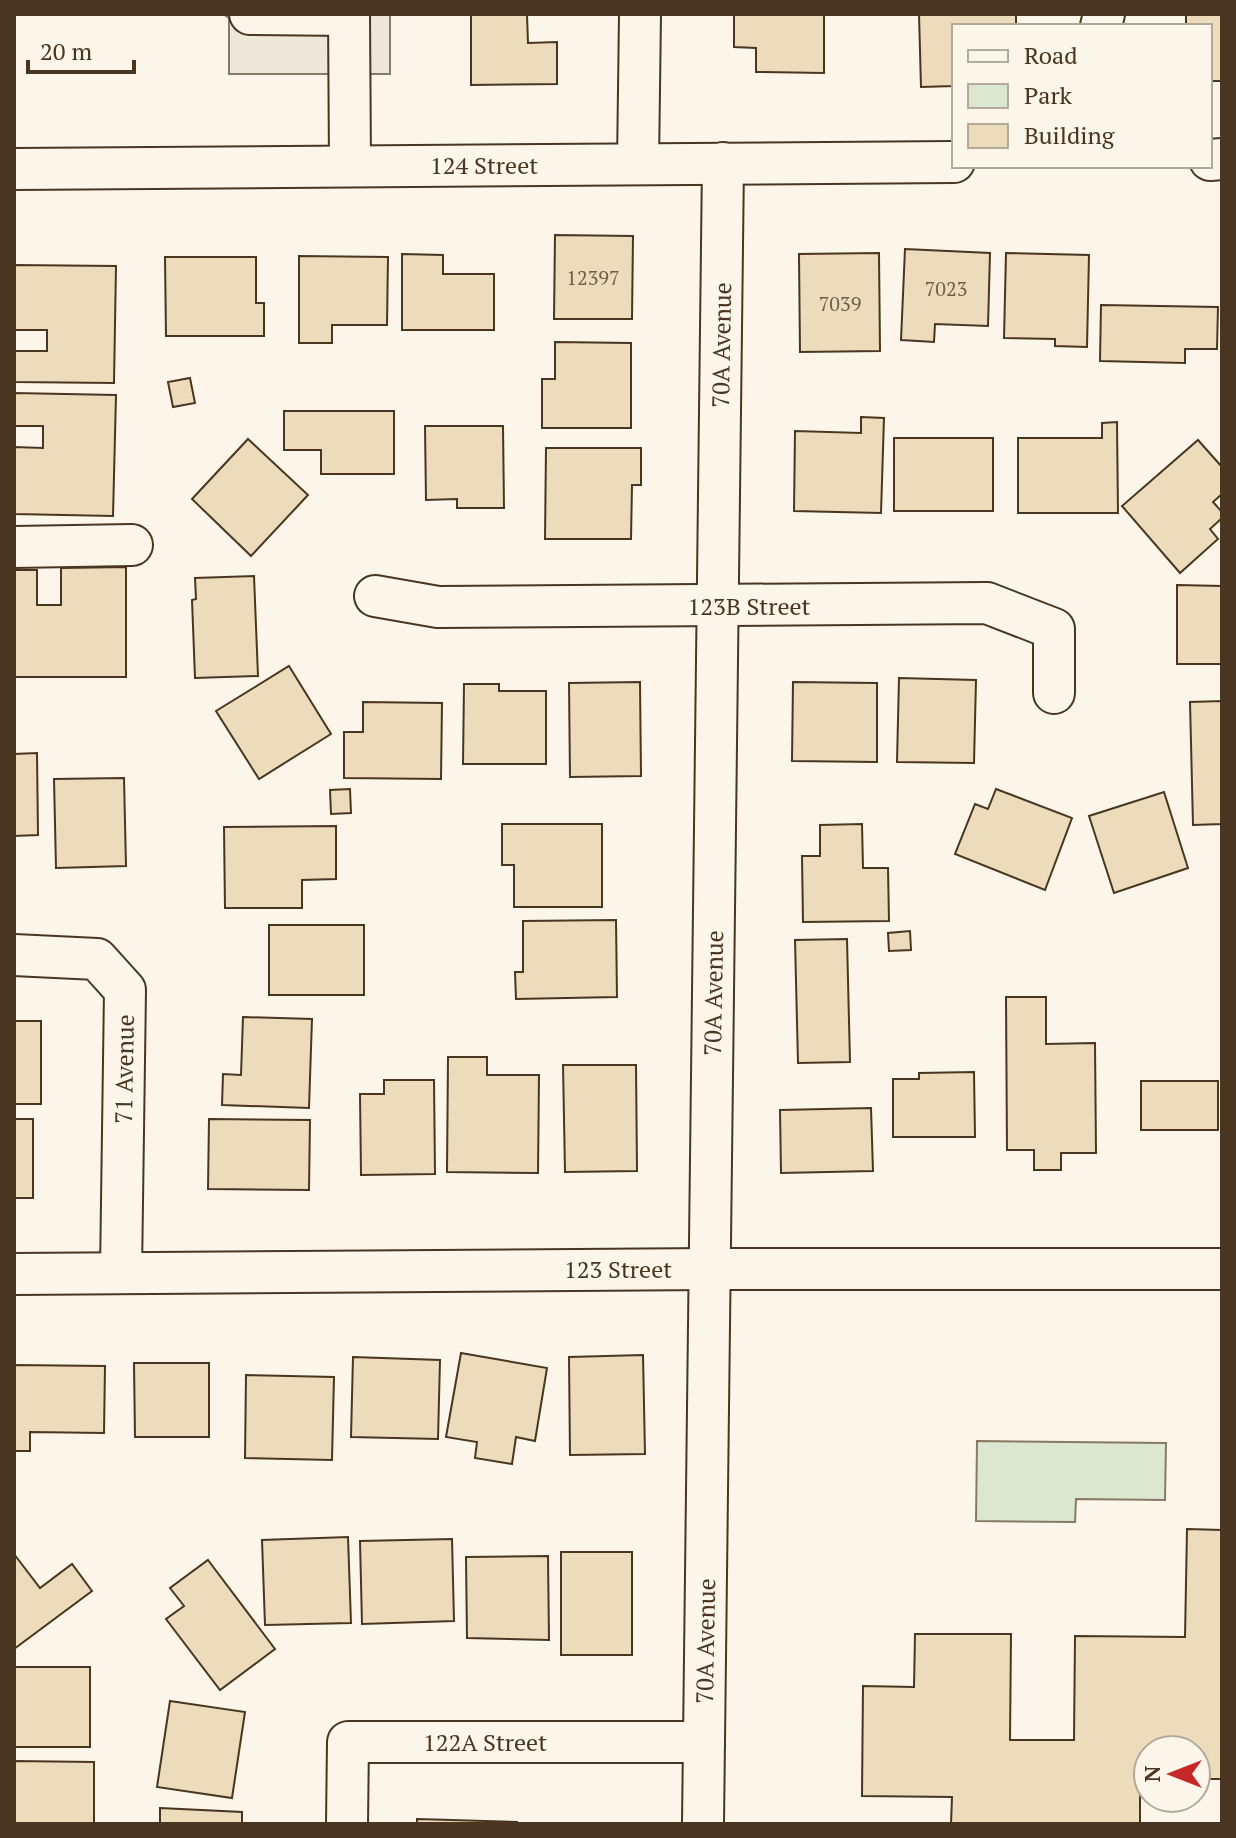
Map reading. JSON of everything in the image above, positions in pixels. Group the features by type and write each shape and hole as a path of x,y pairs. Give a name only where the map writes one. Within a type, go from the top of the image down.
{"street":[{"path":"250,14 349,14 350,166"},
{"path":"638,164 640,14"},
{"name":"124 Street","path":"14,169 952,162"},
{"name":"70A Avenue","path":"703,1824 723,163"},
{"path":"14,547 132,545"},
{"name":"123B Street","path":"375,596 438,607 987,603 1054,629 1054,693"},
{"name":"71 Avenue","path":"14,955 97,959 125,990 121,1273"},
{"name":"123 Street","path":"14,1274 1222,1269"},
{"name":"122A Street","path":"347,1824 348,1742 704,1742"}],"green space":[{"path":"977,1441 1166,1443 1165,1500 1076,1499 1075,1522 976,1521"}],"shaded area":[{"path":"223,14 390,14 390,74 229,74 229,18"}],"building":[{"path":"734,14 824,14 824,73 756,72 756,48 734,47"},
{"path":"919,14 1016,14 1016,24 952,24 952,86 921,87"},
{"path":"1186,14 1222,14 1222,81 1212,81 1212,24 1186,24"},
{"path":"471,15 527,15 528,43 557,42 557,84 471,85"},
{"path":"555,235 633,236 632,319 554,319"},
{"path":"905,249 990,253 988,326 935,324 934,342 901,340"},
{"path":"879,253 880,351 800,352 799,254"},
{"path":"1006,253 1089,255 1087,347 1055,346 1055,339 1004,338"},
{"path":"402,254 443,255 443,274 494,274 494,330 402,330"},
{"path":"299,256 388,257 387,325 332,325 332,343 299,343"},
{"path":"165,257 256,257 256,303 264,303 264,336 166,336"},
{"path":"14,265 116,266 114,383 14,382 14,351 47,351 47,330 14,330"},
{"path":"1101,305 1218,307 1217,349 1185,349 1185,363 1100,361"},
{"path":"555,342 631,343 631,428 542,428 542,379 555,379"},
{"path":"190,378 195,403 173,407 168,382"},
{"path":"14,393 116,395 113,516 14,514 14,447 43,448 43,426 14,426"},
{"path":"284,411 394,411 394,474 321,474 321,450 284,450"},
{"path":"861,417 884,418 881,513 794,511 795,431 861,433"},
{"path":"1117,422 1118,513 1018,513 1018,438 1102,438 1102,423"},
{"path":"425,426 503,426 504,508 457,508 457,499 426,500"},
{"path":"894,438 993,438 993,511 894,511"},
{"path":"248,439 308,495 251,556 192,499"},
{"path":"1198,440 1222,467 1222,494 1213,502 1222,512 1222,518 1210,529 1218,539 1180,573 1122,506"},
{"path":"546,448 641,448 641,485 632,485 631,539 545,539"},
{"path":"126,567 126,677 14,677 14,570 37,570 37,605 61,605 61,568"},
{"path":"254,576 258,676 195,678 192,600 196,599 195,578"},
{"path":"1177,585 1222,586 1222,664 1177,664"},
{"path":"289,666 331,734 259,779 216,711"},
{"path":"899,678 976,680 974,763 897,762"},
{"path":"640,682 641,776 570,777 569,683"},
{"path":"793,682 877,683 877,762 792,761"},
{"path":"464,684 499,684 499,691 546,691 546,764 463,764"},
{"path":"1222,701 1222,824 1193,825 1190,702"},
{"path":"363,702 442,703 441,779 344,778 344,732 363,732"},
{"path":"37,753 38,835 14,836 14,754"},
{"path":"124,778 126,866 56,868 54,779"},
{"path":"350,789 351,813 331,814 330,790"},
{"path":"996,789 1072,818 1045,890 955,854 975,804 988,809"},
{"path":"1164,792 1188,868 1114,893 1089,816"},
{"path":"502,824 602,824 602,907 514,907 514,865 502,865"},
{"path":"862,824 863,868 888,868 889,921 803,922 802,856 820,856 820,825"},
{"path":"336,826 336,879 302,880 302,908 225,908 224,827"},
{"path":"616,920 617,997 516,999 515,972 523,972 523,921"},
{"path":"269,925 364,925 364,995 269,995"},
{"path":"910,931 911,950 889,951 888,933"},
{"path":"847,939 850,1062 798,1063 795,940"},
{"path":"1006,997 1046,997 1046,1044 1095,1043 1096,1153 1061,1153 1061,1170 1034,1170 1034,1150 1007,1150"},
{"path":"243,1017 312,1019 309,1108 222,1105 223,1074 241,1075"},
{"path":"14,1021 41,1021 41,1104 14,1104"},
{"path":"448,1057 487,1057 487,1075 539,1075 538,1173 447,1172"},
{"path":"563,1065 636,1065 637,1171 565,1172"},
{"path":"974,1072 975,1137 893,1137 893,1079 919,1079 919,1073"},
{"path":"384,1080 434,1080 435,1174 361,1175 360,1094 384,1094"},
{"path":"1141,1081 1218,1081 1218,1130 1141,1130"},
{"path":"871,1108 873,1171 781,1173 780,1110"},
{"path":"14,1119 33,1119 33,1198 14,1198"},
{"path":"209,1119 310,1120 309,1190 208,1189"},
{"path":"461,1353 547,1368 535,1441 516,1437 512,1464 475,1458 477,1442 446,1437"},
{"path":"643,1355 645,1454 570,1455 569,1357"},
{"path":"353,1357 440,1360 438,1439 351,1437"},
{"path":"134,1363 209,1363 209,1437 135,1437"},
{"path":"14,1365 105,1366 104,1433 30,1432 30,1451 14,1451"},
{"path":"246,1375 334,1377 332,1460 245,1458"},
{"path":"1187,1529 1222,1530 1222,1779 1212,1779 1212,1734 1132,1734 1132,1814 1140,1814 1140,1824 951,1824 952,1797 862,1796 863,1686 914,1687 915,1634 1011,1634 1010,1740 1074,1740 1075,1636 1185,1637"},
{"path":"348,1537 351,1623 265,1625 262,1540"},
{"path":"452,1539 454,1621 362,1624 360,1541"},
{"path":"561,1552 632,1552 632,1655 561,1655"},
{"path":"14,1554 40,1588 72,1564 92,1591 14,1649"},
{"path":"548,1556 549,1640 467,1638 466,1557"},
{"path":"208,1560 275,1649 220,1690 166,1619 184,1606 170,1588"},
{"path":"14,1667 90,1667 90,1747 14,1747"},
{"path":"170,1701 245,1712 232,1798 157,1787"},
{"path":"14,1761 94,1762 94,1824 14,1824"},
{"path":"160,1808 242,1812 242,1824 160,1824"},
{"path":"417,1819 517,1822 517,1824 417,1824"}]}
